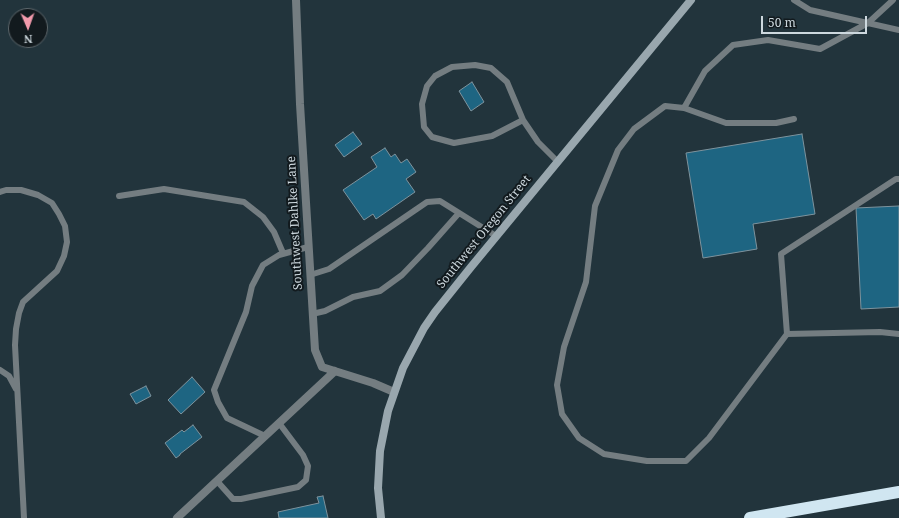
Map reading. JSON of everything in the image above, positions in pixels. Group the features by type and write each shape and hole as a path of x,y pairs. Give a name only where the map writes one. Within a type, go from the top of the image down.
{"highway":[{"path":"750,518 899,492"}],"main road":[{"name":"Southwest Oregon Street","path":"381,518 378,488 380,451 388,411 403,368 424,328 496,236 691,0"}],"street":[{"name":"Southwest Dahlke Lane","path":"296,0 300,104 315,350 322,367 373,383 394,392"},
{"path":"177,518 335,371"}],"lane":[{"path":"794,0 810,10 899,30"},
{"path":"684,108 705,71 733,45 768,40 820,49 868,23 893,0"},
{"path":"523,120 492,136 454,143 432,137 424,127 422,104 427,86 435,76 452,67 475,64 491,68 507,82 523,120 538,142 557,162"},
{"path":"794,119 776,124 726,123 684,108 665,106 634,129 618,150 594,206 586,282 564,347 557,385 562,414 579,438 604,454 647,461 686,460 709,438 787,334 781,254 896,179 899,179"},
{"path":"120,196 164,189 244,202 263,216 274,232 283,254"},
{"path":"0,192 6,190 21,190 38,195 52,203 60,214 65,226 67,242 64,256 57,271 23,302 16,329 15,345 24,518"},
{"path":"310,275 328,269 427,202 440,201 496,236"},
{"path":"312,314 325,311 353,297 380,291 402,275 459,213"},
{"path":"265,436 227,418 218,402 214,390 246,312 252,286 263,266 283,254 308,247"},
{"path":"787,334 880,332 899,334"},
{"path":"0,370 9,376 17,392"},
{"path":"217,481 233,499 241,499 298,487 306,480 308,466 304,455 279,423"}],"building":[{"path":"472,82 484,102 471,111 459,91"},
{"path":"353,132 362,144 344,157 335,145"},
{"path":"802,134 815,214 753,224 757,249 703,258 686,153"},
{"path":"385,148 391,157 395,154 401,163 407,159 416,172 406,179 415,192 376,219 373,214 364,220 343,190 377,167 371,157"},
{"path":"899,206 899,307 861,309 856,208"},
{"path":"192,377 205,392 181,414 168,400"},
{"path":"146,386 151,396 136,404 130,394"},
{"path":"193,425 202,437 176,458 165,443 182,430 184,432"},
{"path":"323,496 328,518 279,518 278,512 319,503 317,497"}]}
